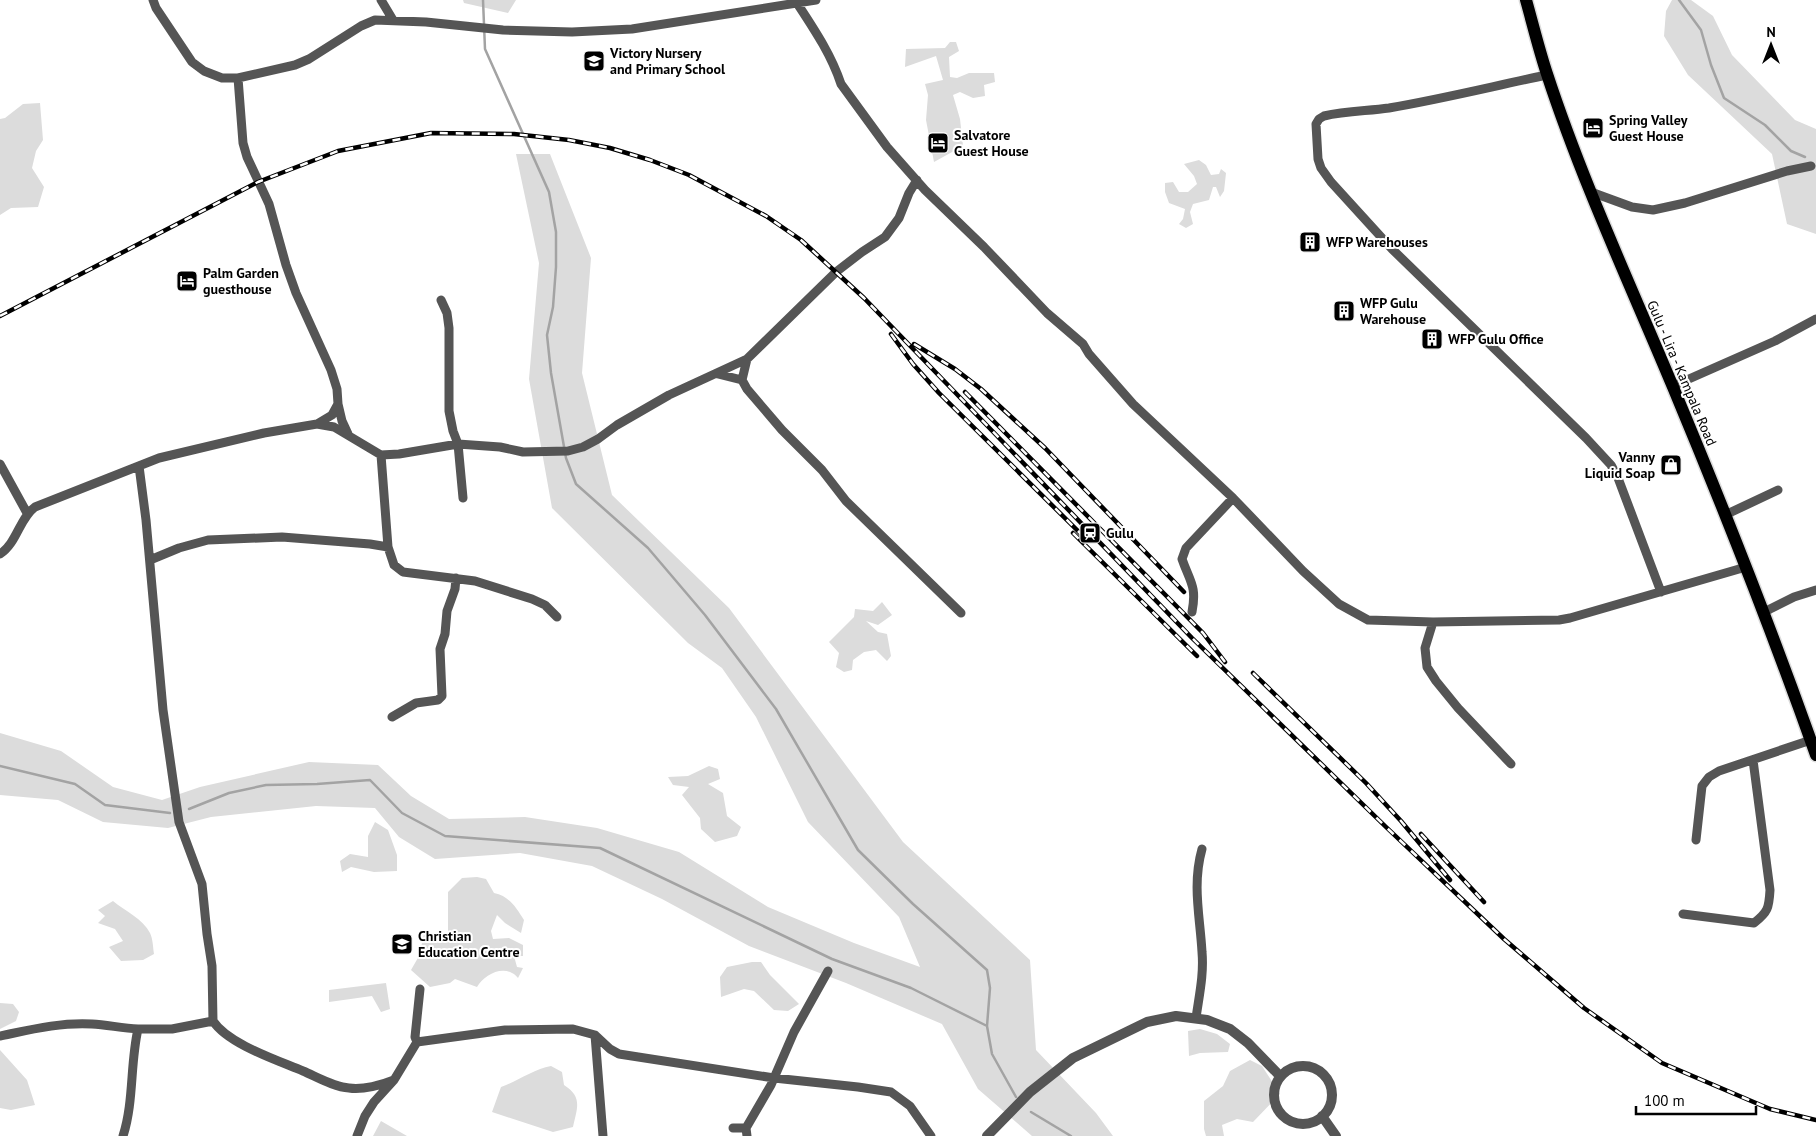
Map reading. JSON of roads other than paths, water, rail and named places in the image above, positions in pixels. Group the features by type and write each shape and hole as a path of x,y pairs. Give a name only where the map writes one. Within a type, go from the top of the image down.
{"main road":[{"name":"Gulu - Lira - Kampala Road","path":"1526,0 1547,75 1591,192 1764,612 1816,755"}],"street":[{"path":"153,0 156,8 192,62 204,72 222,78 238,78 295,65 309,59 374,20 503,30 572,32 632,29 816,0"},
{"path":"374,20 382,1"},
{"path":"382,1 393,20"},
{"path":"797,3 818,34 838,72 842,84 887,147 917,180 984,246 1047,313 1083,344 1133,404 1233,498 1303,571 1340,604 1350,610 1368,620 1433,622 1570,618 1746,567"},
{"path":"1547,75 1498,85 1481,91 1416,103 1324,116 1316,124 1318,159 1321,168 1331,182 1392,249 1586,438 1611,465 1618,478 1662,592"},
{"path":"238,78 243,142 247,158 269,204 296,293 331,370 337,390 342,421 349,436"},
{"path":"1591,192 1632,207 1653,210 1686,203 1787,171 1811,166"},
{"path":"317,424 334,427 380,455 399,454 458,444 500,447 523,452 568,451 583,447 669,395 747,359 836,272 885,237 899,218 917,180"},
{"path":"440,300 447,313 449,328 449,411 452,431 458,444 463,498"},
{"path":"1672,386 1775,341 1816,320"},
{"path":"747,359 742,380 747,389 776,423 822,470 846,501 960,613"},
{"path":"718,374 742,380"},
{"path":"0,554 8,547 27,514 36,507 159,458 219,443 317,424 332,415 338,404"},
{"path":"380,455 388,547 394,565 403,572 475,581 532,598 545,605 557,617"},
{"path":"0,464 27,514"},
{"path":"139,466 150,560 159,684 179,822 202,884 212,966 213,1021 217,1028 235,1040 266,1056 346,1088 370,1086 394,1080"},
{"path":"1725,515 1778,490"},
{"path":"1192,612 1195,599 1194,584 1182,559 1186,548 1233,498"},
{"path":"150,560 179,548 208,540 282,537 388,547"},
{"path":"392,718 416,703 438,700 442,696 440,649 445,634 456,578"},
{"path":"1764,612 1794,597 1816,590"},
{"path":"1433,622 1425,648 1428,668 1458,708 1511,764"},
{"path":"1696,840 1702,786 1709,777 1810,740"},
{"path":"1683,914 1754,923 1763,916 1769,907 1770,890 1754,760"},
{"path":"1196,1018 1203,972 1197,895 1198,865 1202,849"},
{"path":"733,1128 746,1132 774,1078 794,1032 828,971"},
{"path":"417,1042 415,1037 420,989"},
{"path":"987,1136 1030,1092 1073,1058 1147,1022 1176,1016 1207,1020 1230,1029 1248,1043 1280,1076"},
{"path":"0,1036 75,1024 138,1029 172,1029 213,1021"},
{"path":"123,1136 128,1117 132,1057 138,1029"},
{"path":"417,1042 505,1030 574,1029 595,1035 610,1049 619,1054 774,1078 858,1086 891,1092 910,1106 931,1136"},
{"path":"595,1035 603,1136"},
{"path":"357,1136 370,1107 394,1080 417,1042"},
{"path":"1301,1065 1316,1068 1328,1078 1332,1093 1329,1108 1319,1119 1304,1124 1289,1121 1278,1111 1273,1096 1276,1081 1280,1076 1286,1070 1301,1065"},
{"path":"1322,1116 1336,1136"}],"waterway":[{"path":"483,0 485,49 549,192 556,232 556,267 553,307 547,335 551,373 566,458 576,484 648,548 705,615 776,709 858,850 913,904 987,970 990,988 987,1026 992,1054 1016,1097"},
{"path":"1679,0 1701,30 1711,65 1724,98 1765,125 1791,151 1805,157"},
{"path":"0,766 75,784 105,805 170,813"},
{"path":"189,809 229,793 266,785 370,780 402,813 445,836 600,848 832,959 911,988 987,1026"},
{"path":"1031,1112 1071,1136"}],"railway":[{"path":"0,316 258,182 338,151 431,133 514,134 569,140 610,148 650,160 689,175 766,216 801,240 864,298 1192,638 1504,939 1584,1008 1662,1063 1770,1109 1816,1120"},
{"path":"891,334 913,364 939,393 1082,535"},
{"path":"914,344 955,369 981,389 1045,448 1184,592"},
{"path":"965,392 1203,633 1225,662"},
{"path":"1073,533 1197,656"},
{"path":"1253,673 1366,783 1401,821 1450,880"},
{"path":"1421,834 1484,902"}],"place":[{"name":"Victory Nursery and Primary School","path":"594,61"},
{"name":"Spring Valley Guest House","path":"1593,128"},
{"name":"Salvatore Guest House","path":"938,143"},
{"name":"WFP Warehouses","path":"1310,242"},
{"name":"Palm Garden guesthouse","path":"187,281"},
{"name":"WFP Gulu Warehouse","path":"1344,311"},
{"name":"WFP Gulu Office","path":"1432,339"},
{"name":"Vanny Liquid Soap","path":"1671,465"},
{"name":"Gulu","path":"1090,533"},
{"name":"Christian Education Centre","path":"402,944"}]}
